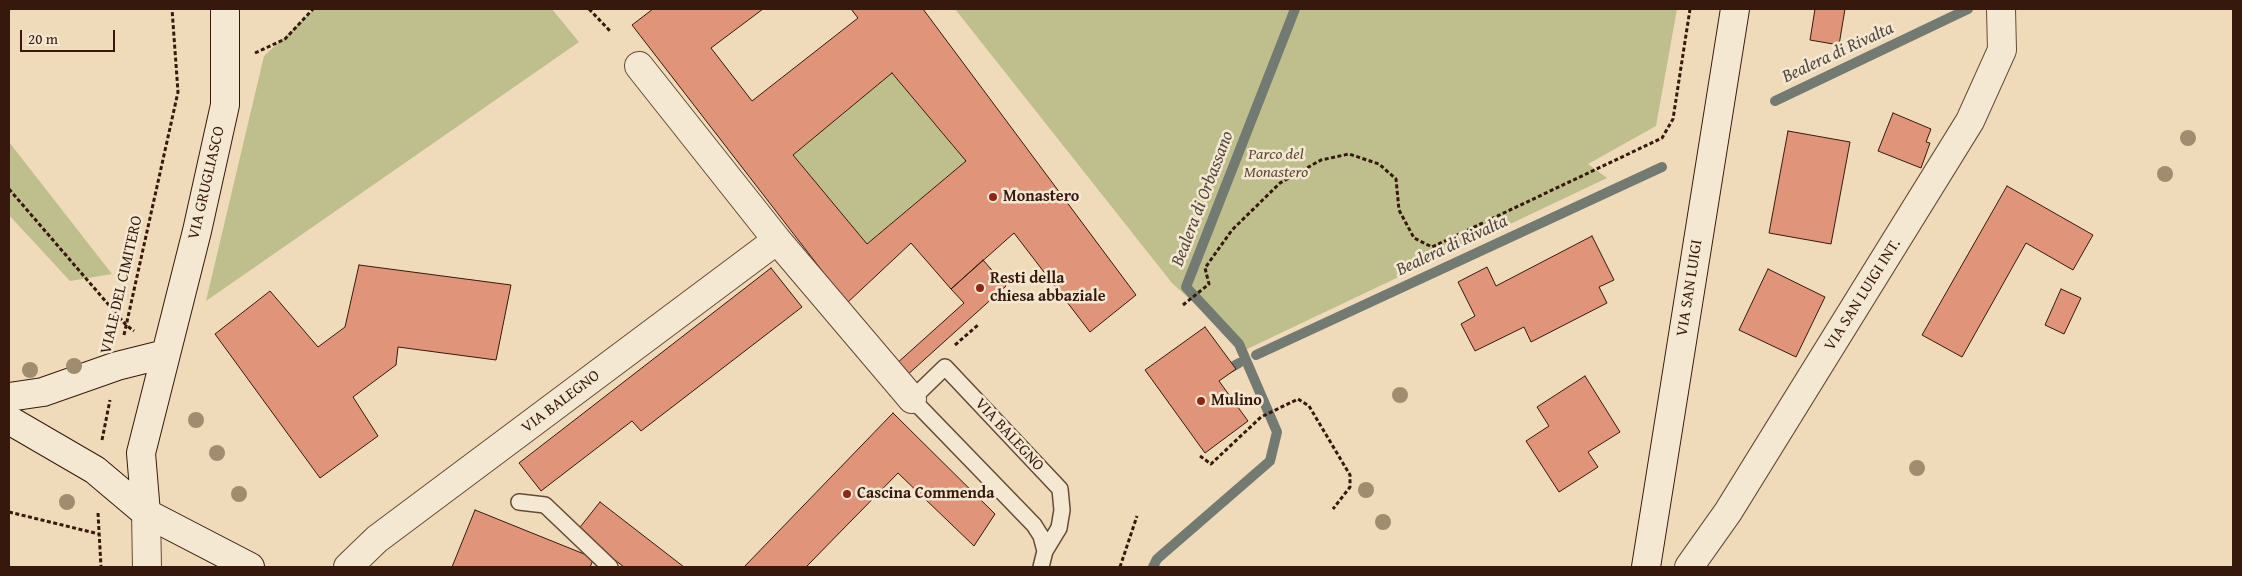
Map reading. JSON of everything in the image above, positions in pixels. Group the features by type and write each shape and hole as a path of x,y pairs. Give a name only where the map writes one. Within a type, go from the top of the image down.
{"street":[{"name":"VIA GRUGLIASCO","path":"148,567 141,453 225,105 225,9"},
{"name":"VIA SAN LUIGI","path":"1646,567 1735,9"},
{"name":"VIA SAN LUIGI INT.","path":"1689,567 1733,504 1970,121 2002,50 2001,9"},
{"path":"639,66 777,240 912,399"},
{"name":"VIA BALEGNO","path":"348,567 377,539 777,240"},
{"path":"9,397 43,392 117,366 165,354"},
{"path":"9,420 95,470 146,513 242,566"}],"lane":[{"name":"VIA BALEGNO","path":"912,399 946,367 1060,490 1062,510 1059,528 1045,550 1041,567"},
{"path":"912,399 1034,525 1041,536 1045,550"},
{"path":"519,502 545,506 610,567"}],"path":[{"name":"VIALE DEL CIMITERO","path":"101,567 95,470 178,92 172,9"},
{"path":"225,67 285,39 313,9"},
{"path":"589,9 610,31"},
{"path":"1183,305 1209,284 1205,268 1232,230 1280,183 1321,160 1348,154 1379,164 1396,179 1399,210 1414,238 1432,247 1662,138 1673,119 1690,9"},
{"path":"9,189 126,325 165,354"},
{"path":"1200,456 1211,464 1261,417 1298,399 1309,406 1350,475 1350,487 1333,509"},
{"path":"9,512 99,534"},
{"path":"1120,567 1137,516"}],"green space":[{"path":"315,9 552,9 579,42 206,301 264,56"},
{"name":"Parco del Monastero","path":"955,9 1677,9 1656,126 1588,164 1607,178 1245,350 1172,283"},
{"path":"892,73 966,161 867,244 793,155"},
{"path":"9,142 112,274 70,281 9,215"}],"building":[{"name":"Monastero","path":"653,9 763,9 711,48 752,101 858,18 851,9 923,9 1136,295 1090,332 1014,233 951,289 911,243 847,303 632,25","holes":["892,73 966,161 867,244 793,155"]},
{"path":"1815,9 1845,9 1839,45 1810,40"},
{"path":"1893,113 1931,129 1926,142 1930,143 1921,168 1878,151"},
{"path":"1788,131 1850,142 1831,244 1769,233"},
{"path":"2007,186 2093,235 2073,270 2026,243 1962,357 1922,335"},
{"path":"1592,236 1614,280 1599,287 1607,303 1531,342 1524,327 1475,351 1461,324 1475,316 1458,282 1487,267 1496,286"},
{"path":"983,260 1006,286 905,377 895,365 964,303 951,289"},
{"path":"359,265 511,285 496,360 398,347 396,365 353,397 378,436 320,478 215,334 270,291 318,347 345,327"},
{"path":"771,268 802,307 641,431 632,421 541,491 519,463"},
{"path":"1768,269 1825,297 1796,357 1739,330"},
{"path":"2061,289 2081,298 2064,334 2045,325"},
{"name":"Mulino","path":"1205,327 1236,369 1219,381 1248,421 1205,453 1145,370"},
{"path":"1585,376 1620,432 1588,452 1598,467 1559,492 1526,441 1549,426 1537,407"},
{"name":"Cascina Commenda","path":"893,413 995,514 974,546 898,473 806,567 744,567"},
{"path":"600,502 684,567 624,567 577,531"},
{"path":"475,510 594,558 590,567 452,567"}],"waterway":[{"name":"Bealera di Orbassano","path":"1153,567 1157,559 1270,461 1277,432 1239,344 1186,287 1295,9"},
{"name":"Bealera di Rivalta","path":"1775,101 1968,9"},
{"name":"Bealera di Rivalta","path":"1256,355 1662,167"},
{"name":"Bealera di Rivalta","path":"1223,372 1239,363"}],"place":[{"name":"Monastero","path":"993,197"},
{"name":"Resti della chiesa abbaziale","path":"980,288"},
{"name":"Mulino","path":"1201,401"},
{"name":"Cascina Commenda","path":"847,494"}]}
